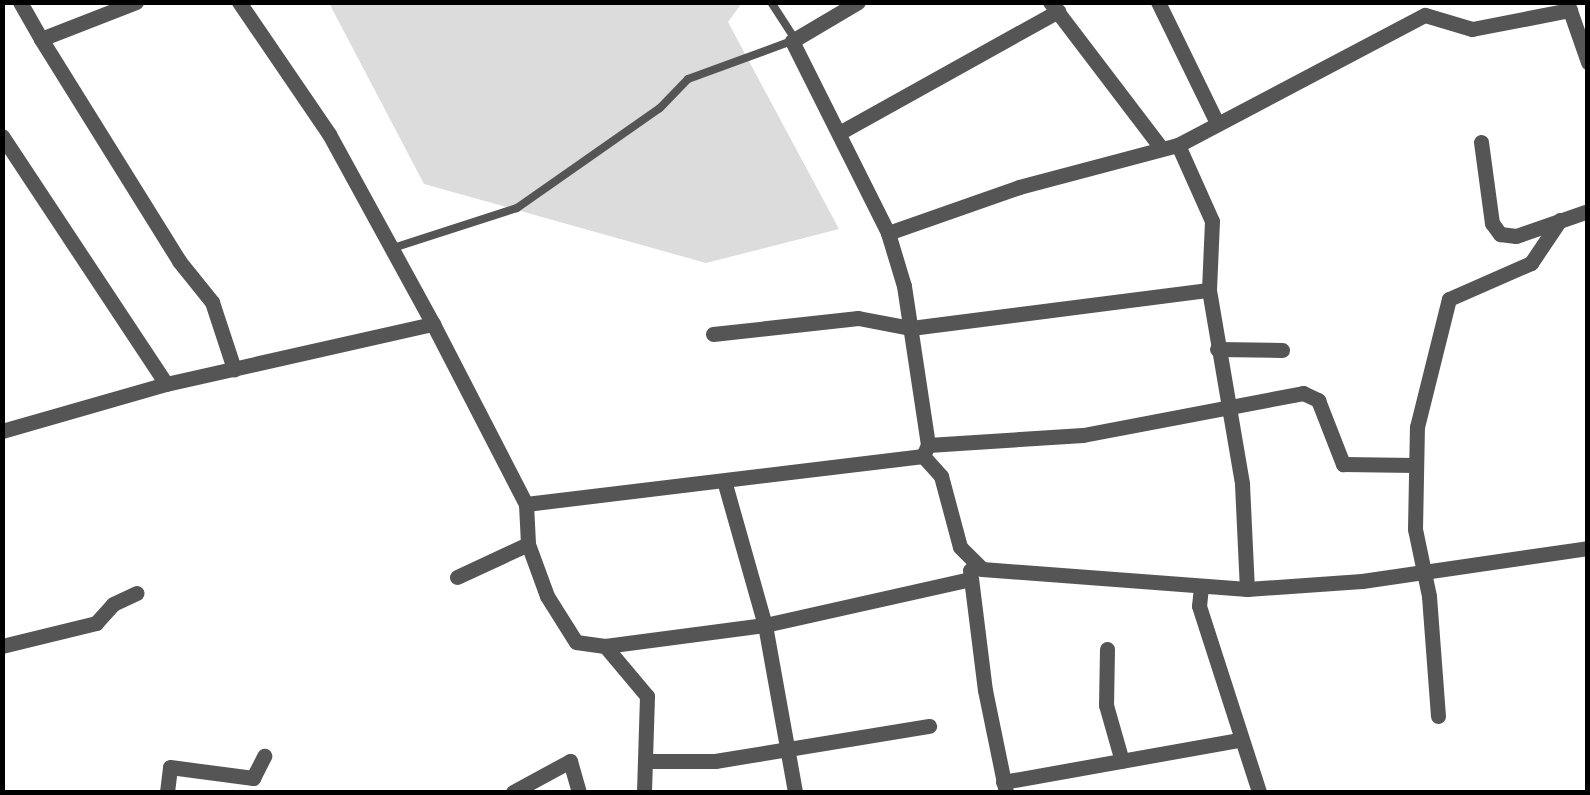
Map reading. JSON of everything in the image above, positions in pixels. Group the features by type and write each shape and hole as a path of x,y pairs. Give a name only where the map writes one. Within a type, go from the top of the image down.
{"street":[{"path":"20,2 179,261 212,302 234,369"},
{"path":"40,39 136,2"},
{"path":"239,2 329,134 433,324 526,504 528,544 547,596 576,642 605,646 764,625 970,571 1246,589 1425,571 1588,548"},
{"path":"858,2 792,39 888,234 910,328 925,450 941,476 970,571 1005,787 1239,740"},
{"path":"1158,2 1217,123"},
{"path":"888,234 1159,145 1178,145 1425,15 1472,29 1568,6 1582,29 1588,62"},
{"path":"840,132 1054,7 1159,145"},
{"path":"2,136 166,384"},
{"path":"1480,142 1494,229 1516,236 1588,211"},
{"path":"1178,145 1212,221 1210,290 1226,410 1242,484 1246,589"},
{"path":"1438,716 1425,571 1415,529 1416,427 1449,299 1531,263 1560,220"},
{"path":"713,334 858,318 910,328 1210,290"},
{"path":"2,431 166,384 433,324"},
{"path":"1218,349 1282,350"},
{"path":"526,504 725,484 925,450 1082,435 1312,394 1343,464 1415,465"},
{"path":"725,484 764,625 795,792"},
{"path":"457,577 528,544"},
{"path":"1201,587 1199,606 1239,740 1259,792"},
{"path":"2,646 96,624 113,604 137,593"},
{"path":"605,646 647,696 644,792"},
{"path":"1107,648 1106,704 1122,761"},
{"path":"646,760 715,761 788,746 930,726"},
{"path":"167,792 170,767 252,778 264,756"},
{"path":"513,792 570,761 578,792"}],"lane":[{"path":"390,250 517,208 660,108 688,78 792,39 771,2"}],"shaded area":[{"path":"329,3 742,3 728,22 839,229 706,263 424,184"}]}
